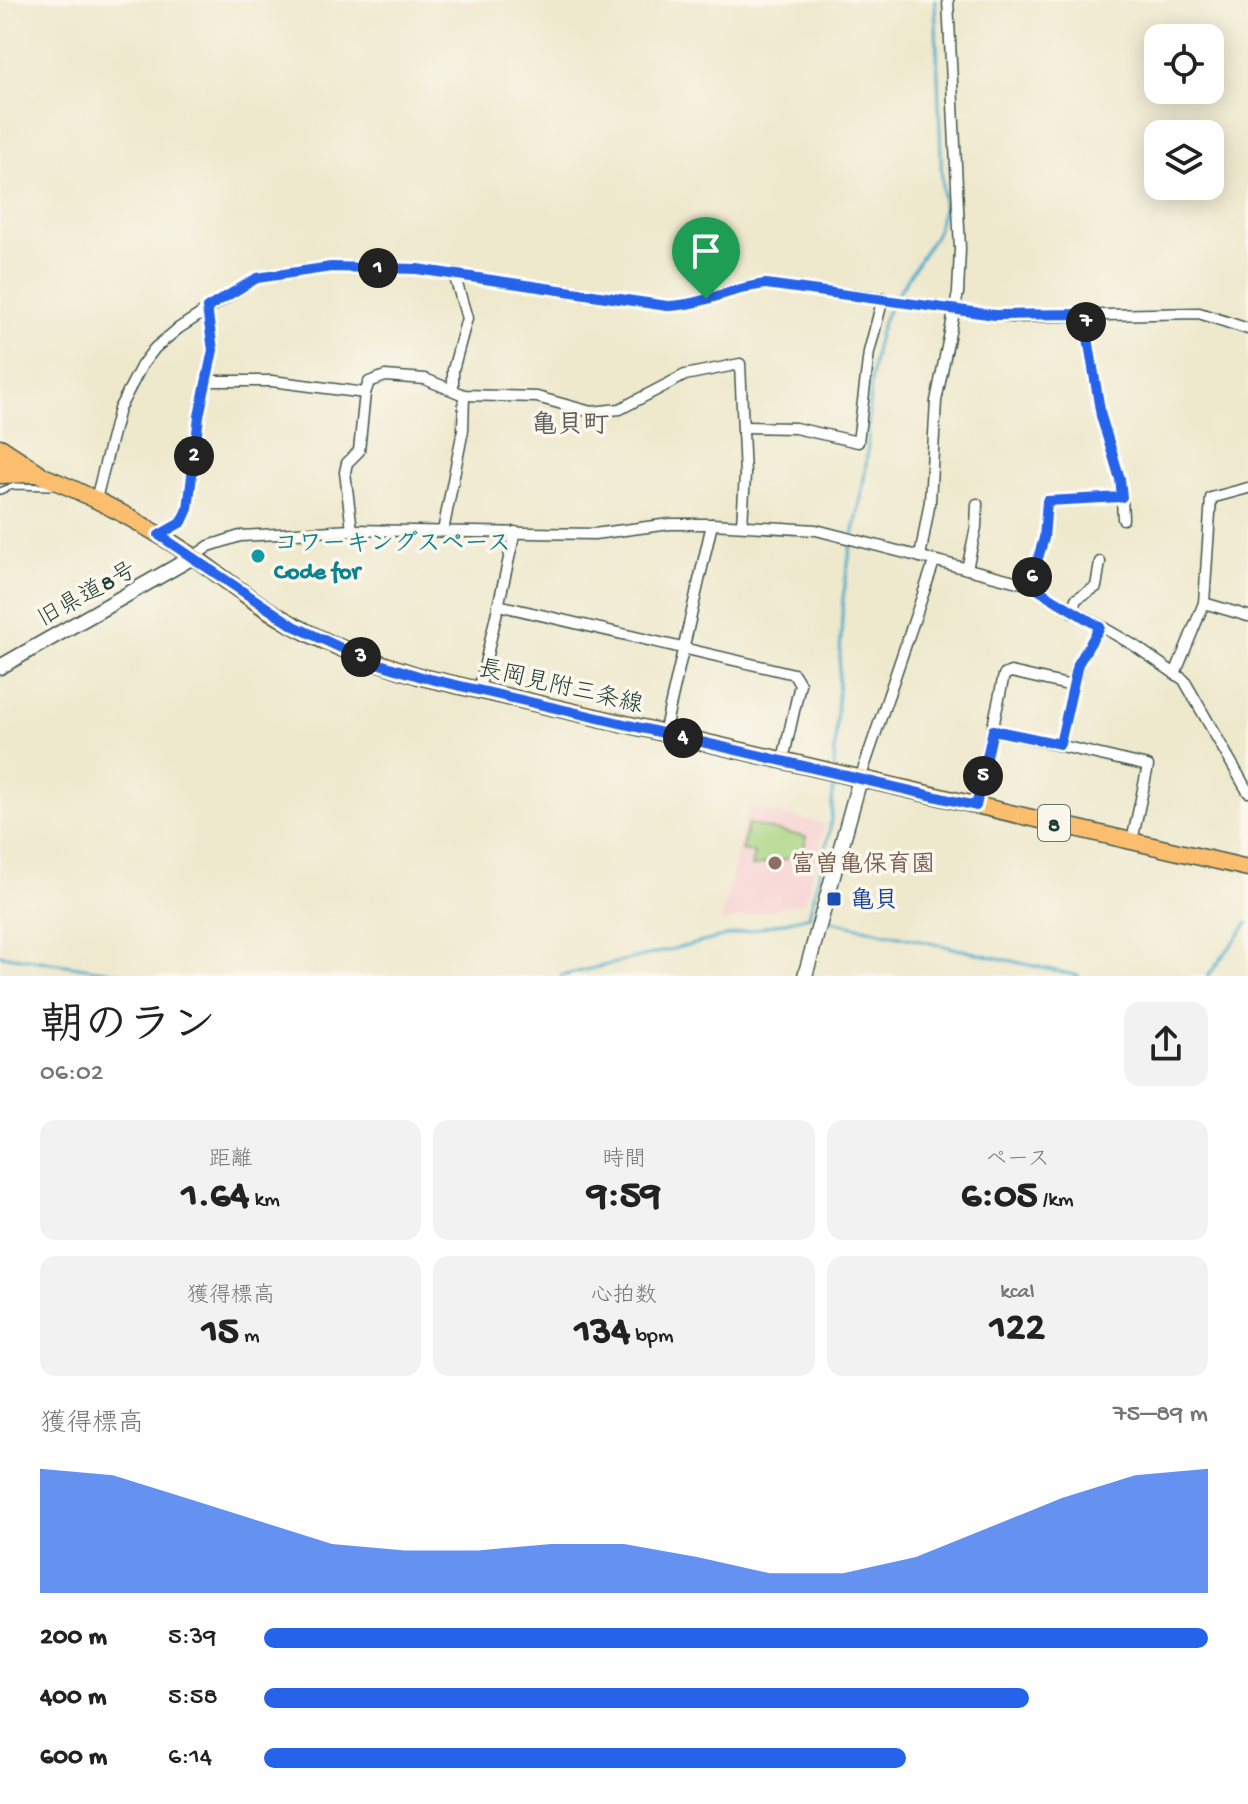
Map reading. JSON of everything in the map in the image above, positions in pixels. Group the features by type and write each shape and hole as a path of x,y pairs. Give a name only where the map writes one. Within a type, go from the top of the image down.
{"highway":[{"path":"0,448 38,473"},
{"path":"0,474 38,473"}],"main road":[{"name":"長岡見附三条線","path":"0,461 38,473 96,499 193,557 274,615 334,646 422,677 1248,868"}],"street":[{"path":"920,557 930,501 939,380 956,309 960,249 948,0"},
{"path":"96,499 126,392 155,348 207,308 257,278 331,267 454,274 667,306 692,304 747,285 766,284 1013,317 1199,313 1248,329"},
{"path":"453,389 453,370 467,318 454,274"},
{"path":"744,427 795,428 858,442 869,352 883,298"},
{"path":"159,535 186,517 199,416 213,350 207,308"},
{"path":"1084,314 1101,416 1120,479 1123,519"},
{"path":"352,530 345,472 347,463 359,451 369,382 385,376 425,379 464,395 537,397 591,412 620,409 685,375 740,364 744,427 742,525"},
{"path":"208,381 272,381 365,393"},
{"path":"443,531 463,430 464,395"},
{"path":"1175,674 1204,603 1211,498 1248,488"},
{"path":"1030,585 1044,538 1047,501 1122,497"},
{"path":"967,569 976,527 977,504"},
{"path":"193,557 209,546 240,536 352,530 594,534 712,524 816,530 1030,585 1100,627 1175,674 1195,698 1248,792"},
{"path":"664,733 712,524"},
{"path":"479,690 515,532"},
{"name":"旧県道8号","path":"0,667 193,557"},
{"path":"805,976 860,779 934,562"},
{"path":"1072,612 1076,599 1096,587 1100,562"},
{"path":"1204,603 1248,616"},
{"path":"498,605 794,674 799,678 783,760"},
{"path":"1060,744 1078,664 1100,627"},
{"path":"976,806 1004,675 1011,672 1072,686"},
{"path":"993,730 1148,766 1132,841"}],"lane":[{"path":"0,491 13,486 72,488"}],"shaded area":[{"name":"富曽亀保育園","path":"748,807 825,824 805,902 721,922"}],"green space":[{"path":"748,824 806,837 803,855 751,867 754,853 742,850"}],"waterway":[{"path":"895,298 936,234 943,209 935,0"},
{"path":"853,536 867,457 874,359 883,321 891,304"},
{"path":"834,767 843,598 851,544"},
{"path":"809,916 830,829 834,779"},
{"path":"561,976 810,916"},
{"path":"831,921 1079,976"},
{"path":"1208,976 1248,923"},
{"path":"0,955 137,976"}],"place":[{"name":"コワーキングスペース Code for","path":"258,556"},
{"name":"富曽亀保育園","path":"775,863"},
{"name":"亀貝","path":"834,899"}],"district":[{"name":"亀貝町","path":"570,423"}],"route":[{"path":"331,267 417,269 667,306 692,304 706,299 747,285 766,284 1013,317 1084,314 1101,416 1120,479 1122,497 1047,501 1044,538 1030,585 1100,627 1078,664 1060,744 993,730 976,806 422,677 367,660 274,615 159,535 182,522 188,509 199,416 213,350 207,308 254,283 257,278 331,267"}]}
